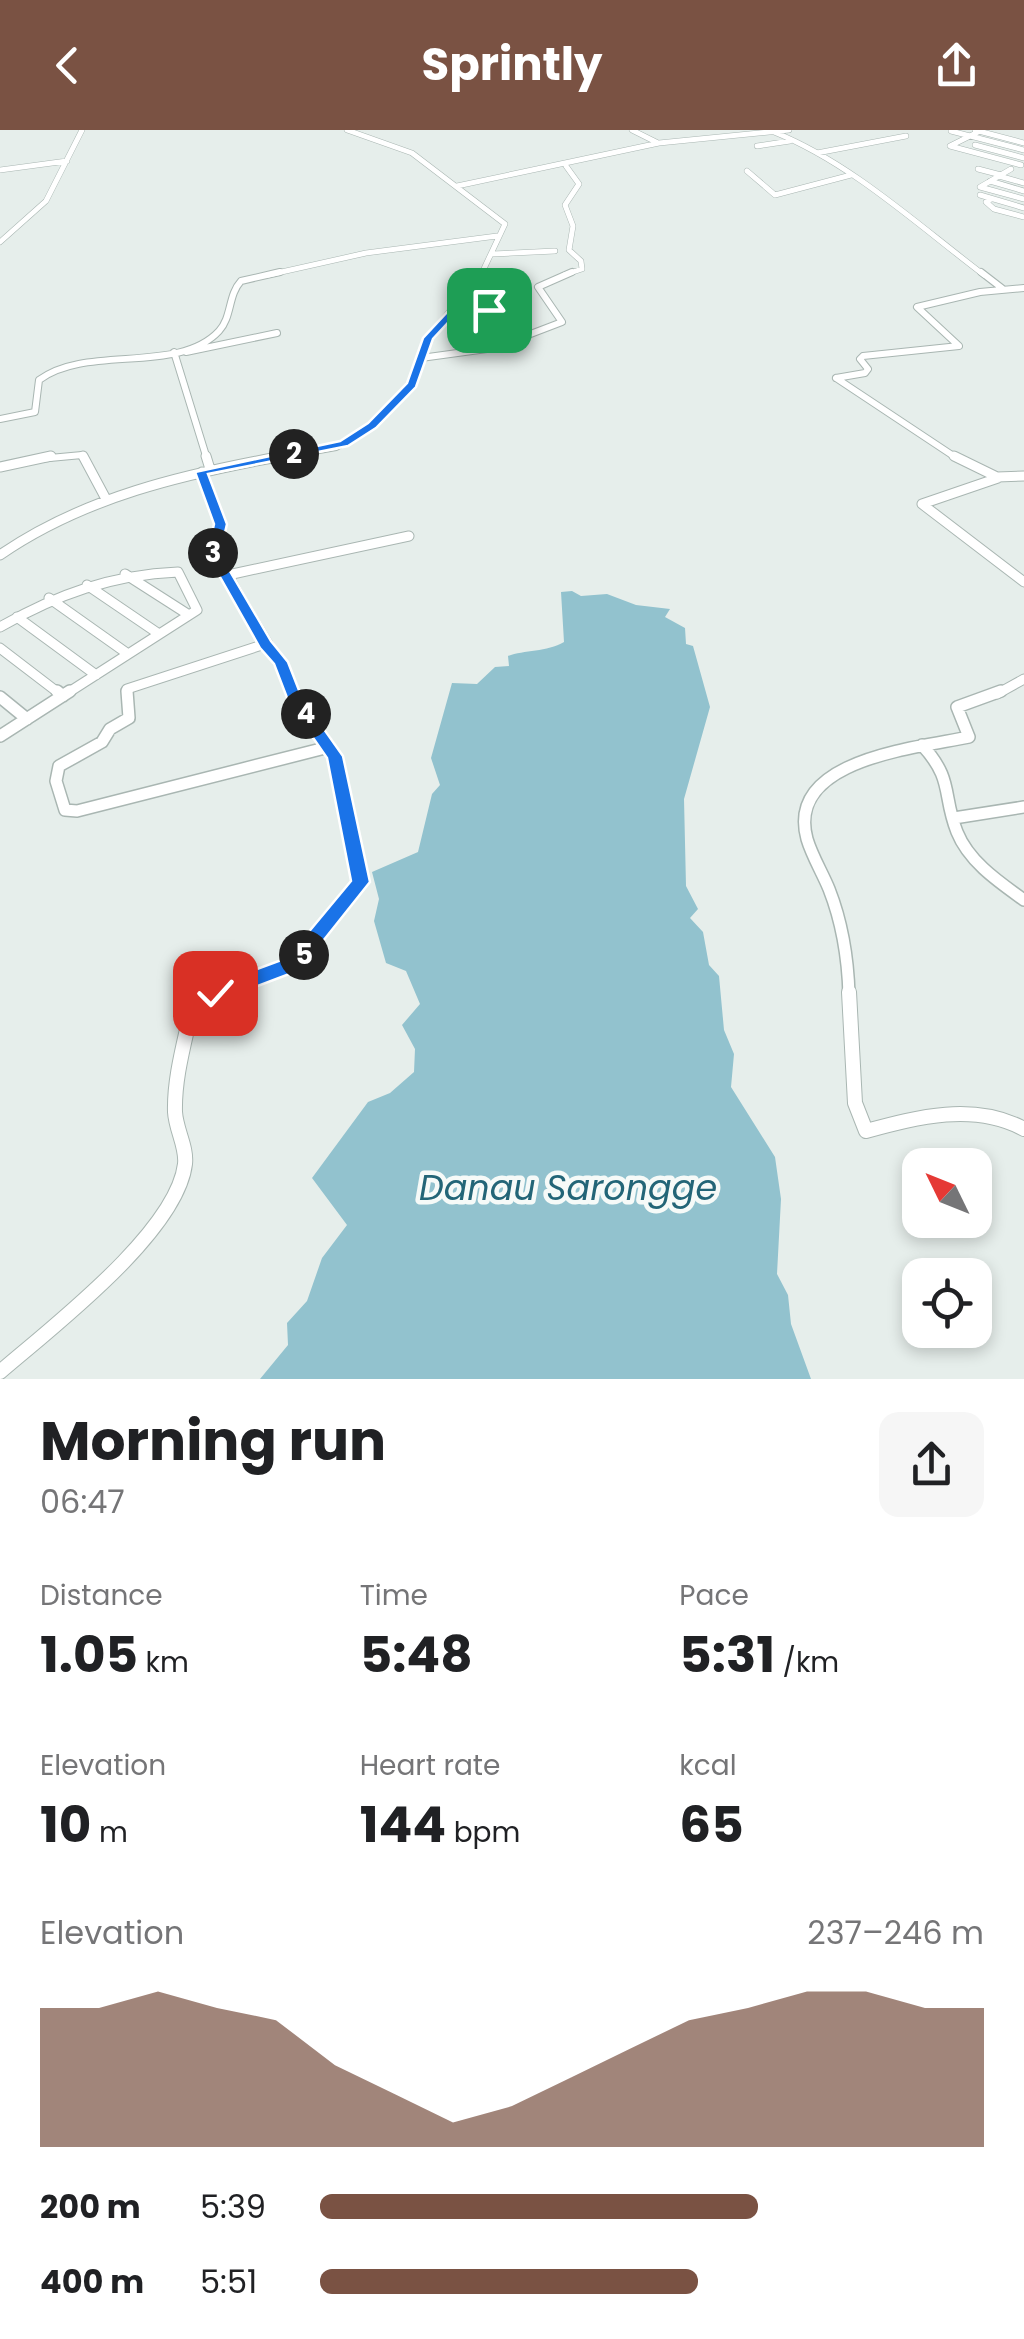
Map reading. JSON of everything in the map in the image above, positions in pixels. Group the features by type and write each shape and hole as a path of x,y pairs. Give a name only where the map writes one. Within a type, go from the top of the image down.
{"street":[{"path":"0,242 29,221 54,190 73,139 82,130"},
{"path":"0,555 26,537 106,499 206,470 344,444 372,426 412,384 428,338 467,296 492,254 504,221 412,153 347,130"},
{"path":"632,130 659,144"},
{"path":"456,187 659,144 788,130"},
{"path":"817,153 905,138 891,130"},
{"path":"978,130 1023,152 950,146 978,130"},
{"path":"1001,130 1023,152"},
{"path":"772,131 796,140 851,175 1003,289"},
{"path":"951,132 1023,152"},
{"path":"757,146 796,140"},
{"path":"960,141 1023,152"},
{"path":"990,181 1012,169 1023,152"},
{"path":"0,170 67,161"},
{"path":"421,358 468,353 538,336 562,322 539,285 582,269 570,250 573,226 565,205 578,184 566,166"},
{"path":"978,175 1012,169 1024,174"},
{"path":"748,171 775,195 851,175"},
{"path":"978,175 1000,175 1024,182"},
{"path":"978,175 1024,191"},
{"path":"978,175 990,181"},
{"path":"978,175 1024,199"},
{"path":"980,196 1024,208"},
{"path":"992,199 986,202 994,209 1024,217"},
{"path":"175,353 219,331 234,286 241,281 398,247 497,236"},
{"path":"492,254 555,251"},
{"path":"998,478 945,450 936,441 923,439 836,378 866,373 868,370 860,359 863,356 904,349 957,348 958,344 917,307 1024,288"},
{"path":"467,296 489,310 515,340"},
{"path":"0,420 35,412 40,377 55,370 277,333"},
{"path":"0,1372 124,1261 169,1202 186,1166 176,1099 192,1007 232,984 294,964 357,890 360,869 329,747 294,700 281,662 265,644 212,550 221,524 175,353"},
{"path":"0,467 61,454 82,456 106,499"},
{"path":"1024,476 998,478 922,504 1024,582"},
{"path":"228,575 409,536"},
{"path":"0,627 50,598 124,573 178,572 198,610 0,736"},
{"path":"124,573 189,616"},
{"path":"86,585 159,634"},
{"path":"50,598 128,654"},
{"path":"17,617 96,675"},
{"path":"265,644 126,690 128,720 110,728 99,743 72,755 55,774 54,784 65,810 77,811 329,747"},
{"path":"0,648 62,696"},
{"path":"1024,678 989,698 958,707 969,737 922,745 863,762 814,790 806,808 808,836 833,898 845,952 850,990 852,1107 856,1120 866,1130 968,1115 998,1116 1024,1130"},
{"path":"0,696 28,719"},
{"path":"922,745 946,775 958,836 981,864 1024,900"},
{"path":"954,818 1024,807"}],"water":[{"name":"Danau Sarongge","path":"572,591 581,596 607,594 636,605 670,609 665,617 685,628 686,644 693,646 710,707 684,799 686,886 698,909 690,918 703,932 709,965 719,976 724,1030 734,1054 731,1087 775,1157 781,1199 777,1274 788,1295 791,1324 811,1379 260,1379 288,1345 287,1323 307,1301 322,1258 347,1225 312,1178 368,1102 390,1093 414,1072 415,1049 402,1025 420,1004 406,971 386,963 374,921 379,899 372,872 418,852 432,794 440,785 431,758 452,683 477,684 495,667 509,666 508,656 564,642 561,592"}],"route":[{"path":"215,993 282,969 304,956 357,890 360,869 335,756 294,700 281,662 265,644 213,554 221,524 202,472 344,444 372,426 415,381 428,338 467,296 489,310"}]}
